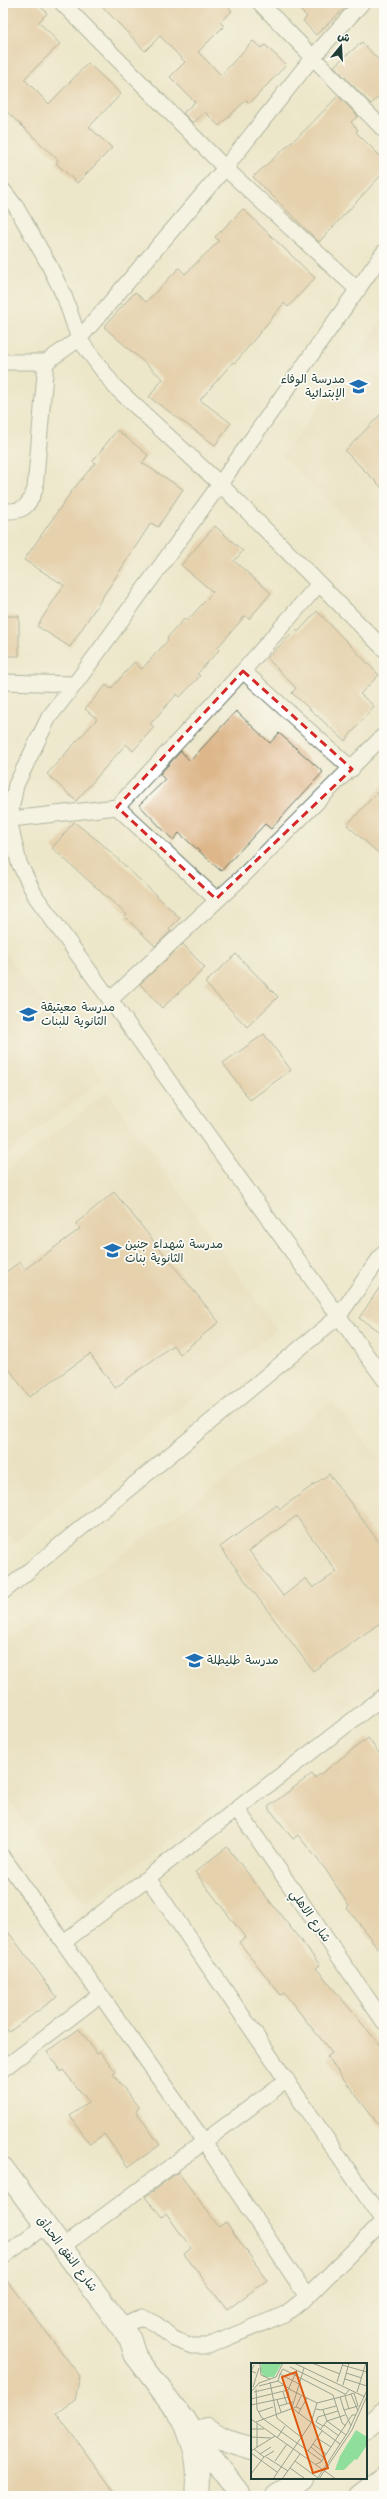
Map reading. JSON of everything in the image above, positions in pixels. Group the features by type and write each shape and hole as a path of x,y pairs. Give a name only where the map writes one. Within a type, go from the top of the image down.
{"main road":[{"name":"شارع النفق الحدأق","path":"3,2168 126,2333 143,2348 257,2496"},
{"name":"شارع النفق الحدأق","path":"126,2333 135,2355 241,2496"},
{"path":"367,2427 384,2414"},
{"path":"184,2420 197,2452 199,2478 197,2496"},
{"path":"206,2429 230,2442 251,2449"},
{"path":"277,2496 301,2479"},
{"path":"360,2496 378,2485"}],"street":[{"path":"62,3 225,168 358,290"},
{"path":"260,3 384,130"},
{"path":"3,362 46,362 80,339 225,168 313,57 362,3"},
{"path":"3,190 10,207 65,298 80,339 115,387 220,484 384,649"},
{"path":"384,252 220,484 75,684 49,716 30,751 16,785 6,820 19,863 36,897 384,1379"},
{"path":"3,511 17,512 30,503 35,489 46,362"},
{"path":"6,820 117,807 243,671 318,584"},
{"path":"243,671 352,770"},
{"path":"3,682 75,684"},
{"path":"110,1000 352,770 384,735"},
{"path":"117,807 216,899"},
{"path":"5,1587 338,1316 384,1252"},
{"path":"64,1942 237,1809 382,1704"},
{"name":"شارع الاهلي","path":"237,1809 384,2022"},
{"path":"3,1857 203,2140 307,2298"},
{"path":"126,2333 142,2317 156,2324 174,2340 192,2346 208,2346 285,2314 307,2298 384,2221 148,1878"},
{"path":"3,2069 100,1995"},
{"path":"62,2247 203,2140 287,2080"},
{"path":"3,2257 46,2225"}],"highlighted area":[{"path":"243,671 352,769 216,899 117,807 127,794"}],"shaded area":[{"name":"مدرسة الوفاء الإبتدائية","path":"384,317 384,557 282,456"},
{"name":"مدرسة معيتيقة الثانوية للبنات","path":"3,950 102,1079 3,1157"},
{"name":"مدرسة شهداء جنين الثانوية بنات","path":"108,1091 277,1329 14,1543 3,1528 3,1174"},
{"name":"مدرسة طليطلة","path":"332,1401 384,1463 384,1680 84,1904 3,1792 3,1640"}],"building":[{"path":"3,3 37,3 47,13 39,22 60,44 24,79 49,104 88,63 121,94 89,127 112,148 77,183 56,163 58,160 3,108"},
{"path":"99,3 225,3 232,11 220,22 224,26 198,52 221,75 253,41 261,48 265,45 286,65 250,103 246,100 219,126 205,112 193,123 183,113 195,102 170,77 185,62 160,36 145,51"},
{"path":"293,3 350,3 316,35 303,21 307,17"},
{"path":"362,42 384,66 384,92 371,104 334,66"},
{"path":"338,96 358,116 351,122 358,130 356,132 384,160 384,172 319,242 253,177 305,130"},
{"path":"243,209 315,278 288,307 284,303 235,363 233,362 200,400 231,423 215,445 149,397 163,379 104,327 135,292 146,302 179,268 185,274 219,241 215,237"},
{"path":"384,411 384,490 345,451"},
{"path":"117,430 148,455 142,463 183,489 158,527 151,523 70,647 37,626 64,585 24,560 71,492 95,463 93,461"},
{"path":"215,526 243,551 234,561 271,593 249,619 245,616 217,648 219,650 197,674 200,676 180,697 177,694 150,724 154,727 133,751 126,744 76,801 47,774 97,719 85,709 106,685 111,689 134,662 142,669 168,640 167,638 184,619 187,621 213,592 181,565"},
{"path":"317,611 379,675 360,694 374,706 345,741 292,693 296,688 267,658 296,630 298,632"},
{"path":"3,616 19,616 19,656 3,656"},
{"path":"236,711 270,743 279,733 323,772 271,829 265,824 221,871 179,833 173,840 139,805 165,780 160,774 181,751 190,761"},
{"path":"384,785 384,858 347,825"},
{"path":"74,822 101,843 180,918 169,929 171,931 155,946 125,917 127,915 52,848"},
{"path":"183,944 205,968 162,1008 140,984"},
{"path":"236,954 278,997 247,1027 205,983"},
{"path":"264,1034 291,1070 250,1100 223,1063"},
{"path":"114,1192 219,1322 180,1354 173,1345 115,1388 90,1354 29,1397 3,1360 3,1274 20,1262 25,1269 80,1229 75,1224"},
{"path":"384,1281 384,1335 359,1318"},
{"path":"329,1474 384,1549 384,1620 313,1671 220,1547 277,1505 280,1509","holes":["296,1516 337,1572 313,1588 306,1578 283,1596 249,1551"]},
{"path":"368,1738 384,1760 384,1956 347,1908 349,1906 326,1870 298,1835 293,1839 268,1807 312,1774 315,1778"},
{"path":"227,1847 320,1965 316,1968 384,2050 384,2132 327,2057 332,2053 284,1993 281,1995 239,1942 245,1937 195,1872"},
{"path":"3,1925 57,1997 9,2032 3,2024"},
{"path":"79,2029 97,2054 100,2052 116,2072 113,2074 139,2108 136,2111 160,2145 128,2167 104,2134 90,2144 70,2116 89,2102 63,2070 61,2072 47,2052"},
{"path":"178,2172 219,2227 226,2222 267,2280 227,2310 184,2254 191,2248 166,2213 162,2217 145,2197"},
{"path":"3,2276 80,2376 75,2400 56,2413 118,2496 3,2496"}],"place":[{"name":"مدرسة الوفاء الإبتدائية","path":"358,386"},
{"name":"مدرسة معيتيقة الثانوية للبنات","path":"28,1014"},
{"name":"مدرسة شهداء جنين الثانوية بنات","path":"112,1251"},
{"name":"مدرسة طليطلة","path":"194,1660"}]}
